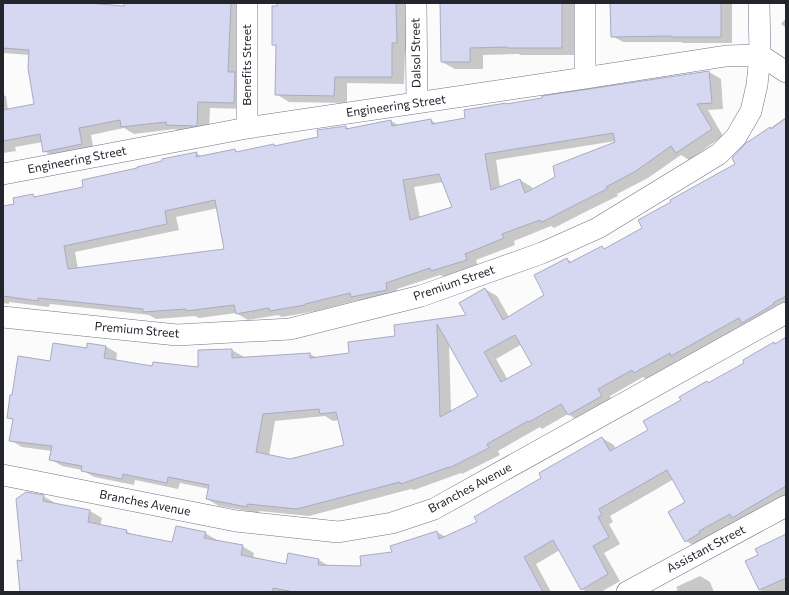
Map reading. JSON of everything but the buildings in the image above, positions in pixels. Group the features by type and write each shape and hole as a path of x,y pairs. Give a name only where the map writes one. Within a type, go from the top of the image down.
{"street":[{"name":"Benefits Street","path":"247,3 247,128"},
{"name":"Dalsol Street","path":"416,3 417,103"},
{"path":"585,3 585,78"},
{"name":"Premium Street","path":"3,317 177,335 290,329 421,296 542,253 598,228 719,154 736,137 751,111 757,85 760,55 759,3"},
{"name":"Engineering Street","path":"3,174 247,128 726,56 760,55"},
{"path":"760,55 786,72"},
{"name":"Branches Avenue","path":"3,475 236,521 338,532 392,523 434,509 786,313"},
{"name":"Assistant Street","path":"627,592 786,506"}]}
